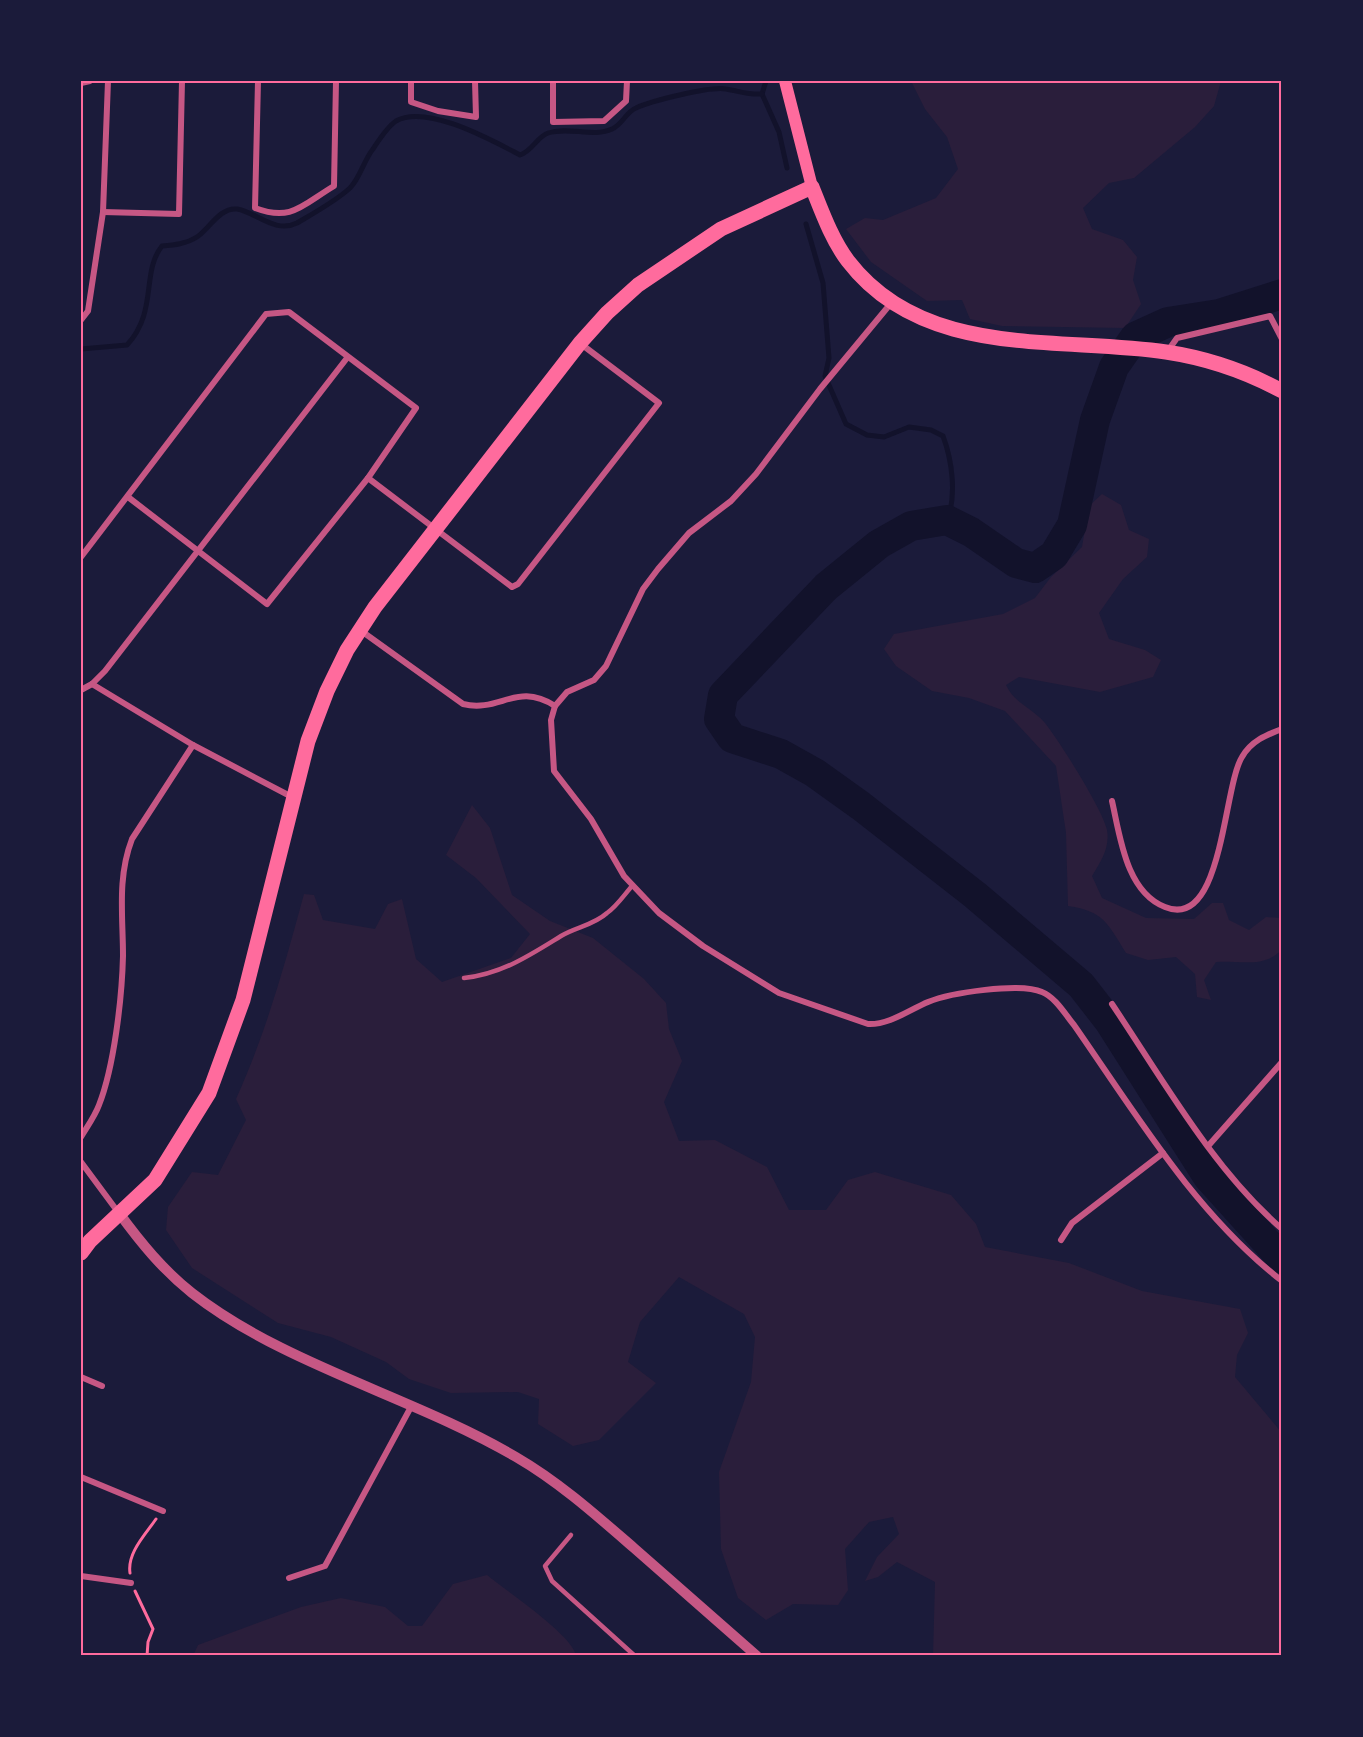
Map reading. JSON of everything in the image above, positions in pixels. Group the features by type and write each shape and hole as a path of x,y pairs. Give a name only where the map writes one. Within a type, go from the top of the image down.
{"main road":[{"path":"785,81 812,188 847,259 864,280 892,302 932,322 971,335 1007,340 1116,346 1167,352 1219,364 1282,392"},
{"path":"81,1253 155,1180 209,1093 243,1000 292,797 308,741 327,691 375,607 580,343 638,285 721,229 812,188"}],"street":[{"path":"81,83 90,81"},
{"path":"81,320 88,310 103,212 108,81"},
{"path":"103,212 179,214 182,81"},
{"path":"258,81 255,208 274,215 290,213 334,186 336,81"},
{"path":"411,81 411,102 438,111 476,117 476,81"},
{"path":"553,81 553,122 604,121 626,101 627,81"},
{"path":"892,302 820,389 756,474 731,501 689,534 658,568 643,589 606,666 594,680 567,692 555,706 551,720 554,771 591,819 608,852 633,886 659,913 703,946 779,993 868,1024 879,1025 930,1001 957,992 1027,989 1042,991 1053,999 1074,1025 1193,1192 1257,1261 1282,1281"},
{"path":"81,557 266,314 289,312 346,358 416,408 368,478 267,604 128,497"},
{"path":"1167,352 1177,338 1270,316 1282,339"},
{"path":"368,478 512,587 518,584 606,474 659,403 580,343"},
{"path":"81,690 92,684 198,553 346,358"},
{"path":"360,630 463,704 473,706 511,697 536,695 555,706"},
{"path":"92,684 192,745 292,797"},
{"path":"1112,801 1125,855 1135,879 1158,904 1172,910 1186,908 1198,901 1209,882 1220,850 1232,779 1242,755 1260,737 1282,729"},
{"path":"81,1137 98,1107 106,1083 118,1008 123,957 121,882 125,856 132,839 192,745"},
{"path":"1112,1004 1209,1145 1247,1195 1282,1229"},
{"path":"1209,1145 1282,1062"},
{"path":"1061,1240 1072,1223 1163,1153"},
{"path":"81,1162 84,1172 119,1213 141,1244 193,1293 268,1341 412,1405 515,1456 552,1479 757,1656"},
{"path":"1276,1224 1282,1218"},
{"path":"81,1377 102,1386"},
{"path":"289,1578 325,1566 412,1405"},
{"path":"81,1477 163,1510"},
{"path":"81,1576 131,1583"}],"lane":[{"path":"464,978 502,969 528,958 563,935 592,923 608,913 633,886"},
{"path":"571,1535 545,1566 552,1581 635,1656"}],"shaded area":[{"path":"911,81 1221,81 1214,106 1195,127 1134,178 1109,183 1083,208 1092,229 1123,240 1137,257 1133,280 1141,304 1125,328 1002,326 970,319 962,300 927,301 871,262 846,229 865,218 883,220 936,198 958,169 947,137 925,109"},
{"path":"1102,494 1121,505 1129,530 1149,539 1147,557 1123,579 1099,613 1109,639 1145,650 1161,660 1153,677 1100,692 1019,677 1006,685 1018,701 1040,718 1051,731 1104,820 1107,843 1099,865 1092,876 1102,898 1146,918 1194,919 1212,903 1223,903 1229,920 1249,930 1266,917 1282,918 1282,949 1275,955 1268,959 1251,962 1216,962 1204,980 1211,1000 1197,997 1195,974 1176,957 1148,960 1126,953 1109,927 1097,915 1068,906 1066,833 1056,766 1005,711 969,698 932,691 896,666 884,649 894,634 1003,614 1035,598 1051,577 1082,547 1089,506"},
{"path":"472,805 490,828 512,895 550,921 593,938 644,979 666,1003 669,1029 682,1061 664,1102 679,1141 715,1140 767,1167 789,1210 826,1210 848,1180 875,1172 951,1195 976,1224 985,1247 1069,1263 1142,1291 1240,1309 1248,1333 1237,1355 1235,1377 1282,1433 1282,1656 933,1656 935,1582 897,1562 878,1577 865,1581 877,1557 899,1534 893,1517 869,1522 845,1549 848,1590 838,1605 793,1604 766,1620 738,1598 721,1549 719,1472 751,1382 755,1337 744,1314 679,1277 640,1322 628,1362 656,1383 599,1440 573,1446 538,1424 539,1399 518,1392 451,1393 409,1379 386,1362 331,1337 278,1323 192,1268 166,1230 168,1207 192,1172 218,1175 246,1120 236,1099 266,1024 304,894 314,895 323,920 375,929 388,904 402,899 416,959 442,982 511,958 530,934 476,878 446,855"},
{"path":"487,1575 552,1626 572,1647 576,1656 193,1656 198,1645 301,1607 341,1598 385,1607 408,1626 422,1626 453,1584"}],"waterway":[{"path":"766,81 762,94 779,132 787,168"},
{"path":"81,349 127,345 143,319 152,268 162,246 180,244 193,239 225,211 231,209 244,211 281,226 297,223 350,188 386,130 396,121 409,117 441,120 476,133 520,155 548,133 605,131 619,125 629,112 636,108 667,98 718,89 762,94"},
{"path":"806,224 823,283 829,358 825,376 846,424 867,435 884,437 909,427 931,430 943,436 949,456 953,489 947,520"},
{"path":"1282,294 1219,314 1168,322 1135,337 1114,367 1095,420 1072,525 1054,555 1035,568 1016,563 971,532 947,520 911,526 879,544 826,587 723,695 719,719 732,738 781,754 815,773 861,806 975,895 1081,985 1109,1021 1208,1177 1282,1259"}]}
